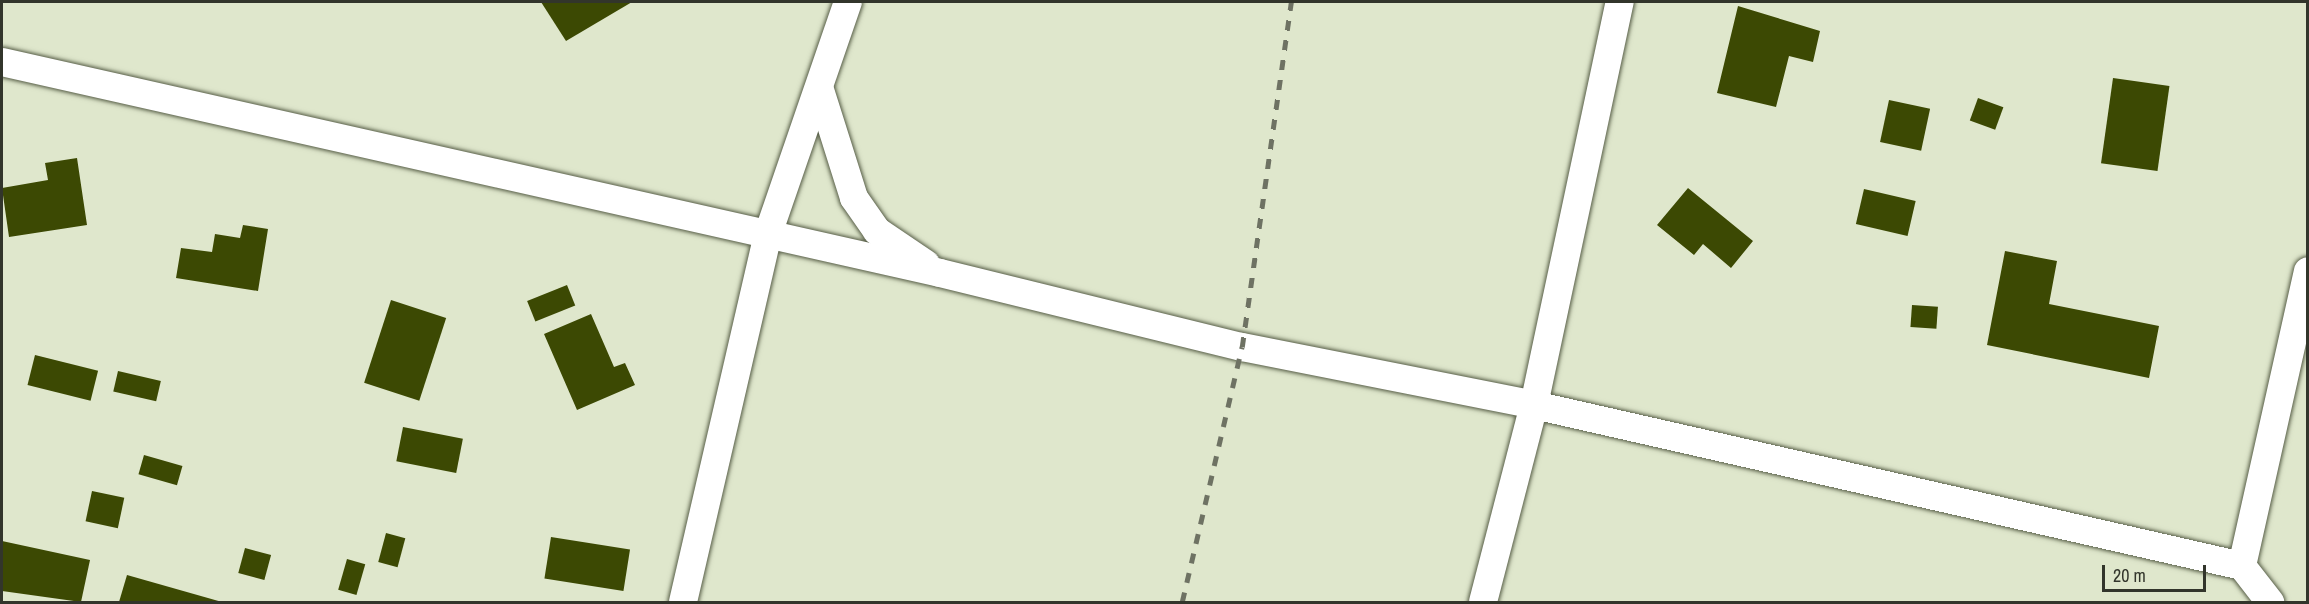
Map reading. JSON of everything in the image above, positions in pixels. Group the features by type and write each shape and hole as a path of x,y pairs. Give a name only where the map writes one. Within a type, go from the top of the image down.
{"street":[{"path":"683,603 768,234 849,2"},
{"path":"1483,603 1534,405 1620,2"},
{"path":"2,62 940,273 1242,347 1534,405 2242,566 2270,603"},
{"path":"820,90 854,198 878,231 940,273"},
{"path":"2242,566 2307,271"}],"building":[{"path":"541,2 632,2 566,41"},
{"path":"1738,6 1820,31 1813,62 1789,56 1776,107 1717,93"},
{"path":"2113,78 2169,86 2157,171 2101,163"},
{"path":"1978,98 2003,107 1995,130 1970,121"},
{"path":"1889,100 1930,109 1921,151 1880,142"},
{"path":"77,158 87,225 9,237 2,188 48,180 45,163"},
{"path":"1688,188 1753,241 1731,268 1703,244 1694,255 1657,225"},
{"path":"1864,189 1916,201 1908,236 1856,224"},
{"path":"243,225 268,229 258,291 176,278 181,248 212,252 215,234 240,238"},
{"path":"2005,251 2057,261 2049,304 2159,326 2149,378 1987,345"},
{"path":"567,285 575,305 535,322 527,301"},
{"path":"391,300 446,318 419,401 364,383"},
{"path":"1912,305 1938,307 1936,329 1910,327"},
{"path":"591,314 614,367 625,363 635,385 577,410 544,334"},
{"path":"35,355 98,371 91,401 28,385"},
{"path":"118,371 161,381 156,401 113,391"},
{"path":"403,427 463,439 456,473 396,461"},
{"path":"144,455 182,466 177,485 138,474"},
{"path":"92,491 124,498 118,528 86,521"},
{"path":"386,533 405,538 398,567 378,562"},
{"path":"551,537 630,550 623,591 544,578"},
{"path":"2,541 90,560 81,602 2,591"},
{"path":"245,548 271,555 264,580 238,573"},
{"path":"347,559 365,564 356,595 338,590"},
{"path":"127,575 222,602 119,602"}],"railway":[{"path":"1182,602 1242,347 1291,2"}]}
